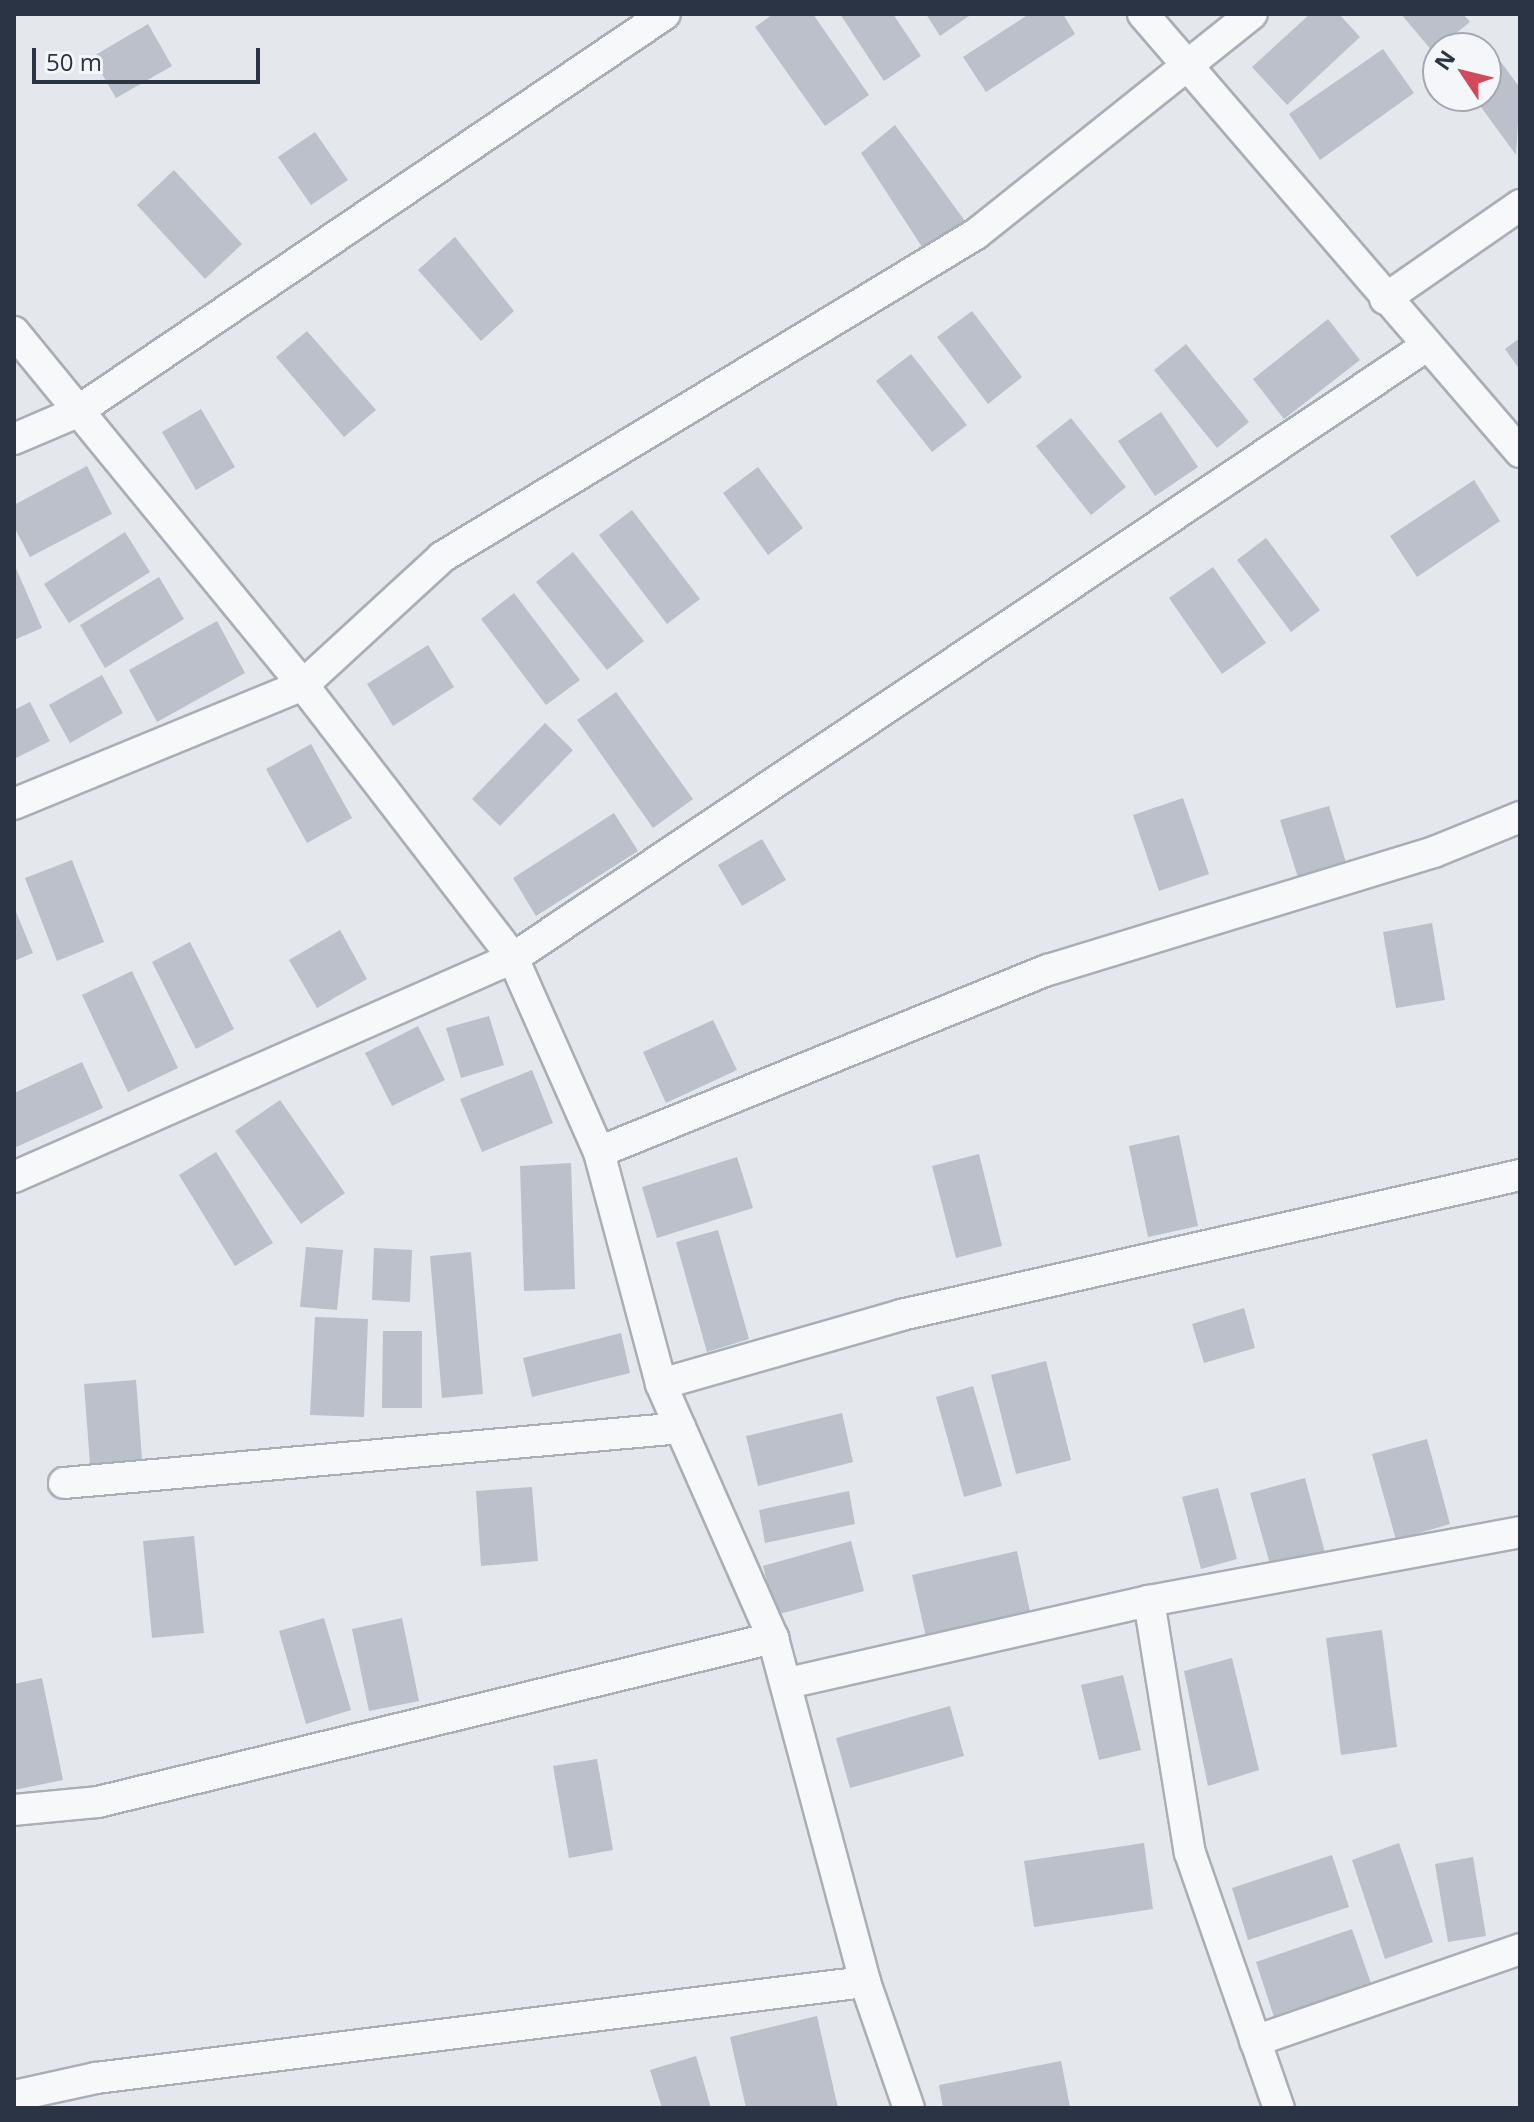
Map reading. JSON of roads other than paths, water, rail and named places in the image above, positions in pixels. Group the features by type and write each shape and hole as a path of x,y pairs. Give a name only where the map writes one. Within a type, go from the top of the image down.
{"street":[{"path":"14,439 75,413 665,14"},
{"path":"1143,14 1425,347 1520,452"},
{"path":"14,804 303,685 442,557 976,234 1252,14"},
{"path":"1385,299 1520,205"},
{"path":"14,332 75,413 303,685 513,958 599,1152 661,1384 773,1638 788,1683 865,1982 909,2108"},
{"path":"14,1177 513,958 1425,347"},
{"path":"599,1152 1048,970 1434,852 1520,817"},
{"path":"661,1384 901,1315 1520,1175"},
{"path":"64,1483 681,1428"},
{"path":"788,1683 1149,1601 1520,1532"},
{"path":"1149,1601 1190,1853 1279,2108"},
{"path":"14,1810 98,1802 773,1638"},
{"path":"1255,2041 1520,1949"},
{"path":"14,2096 96,2078 865,1982"}]}
